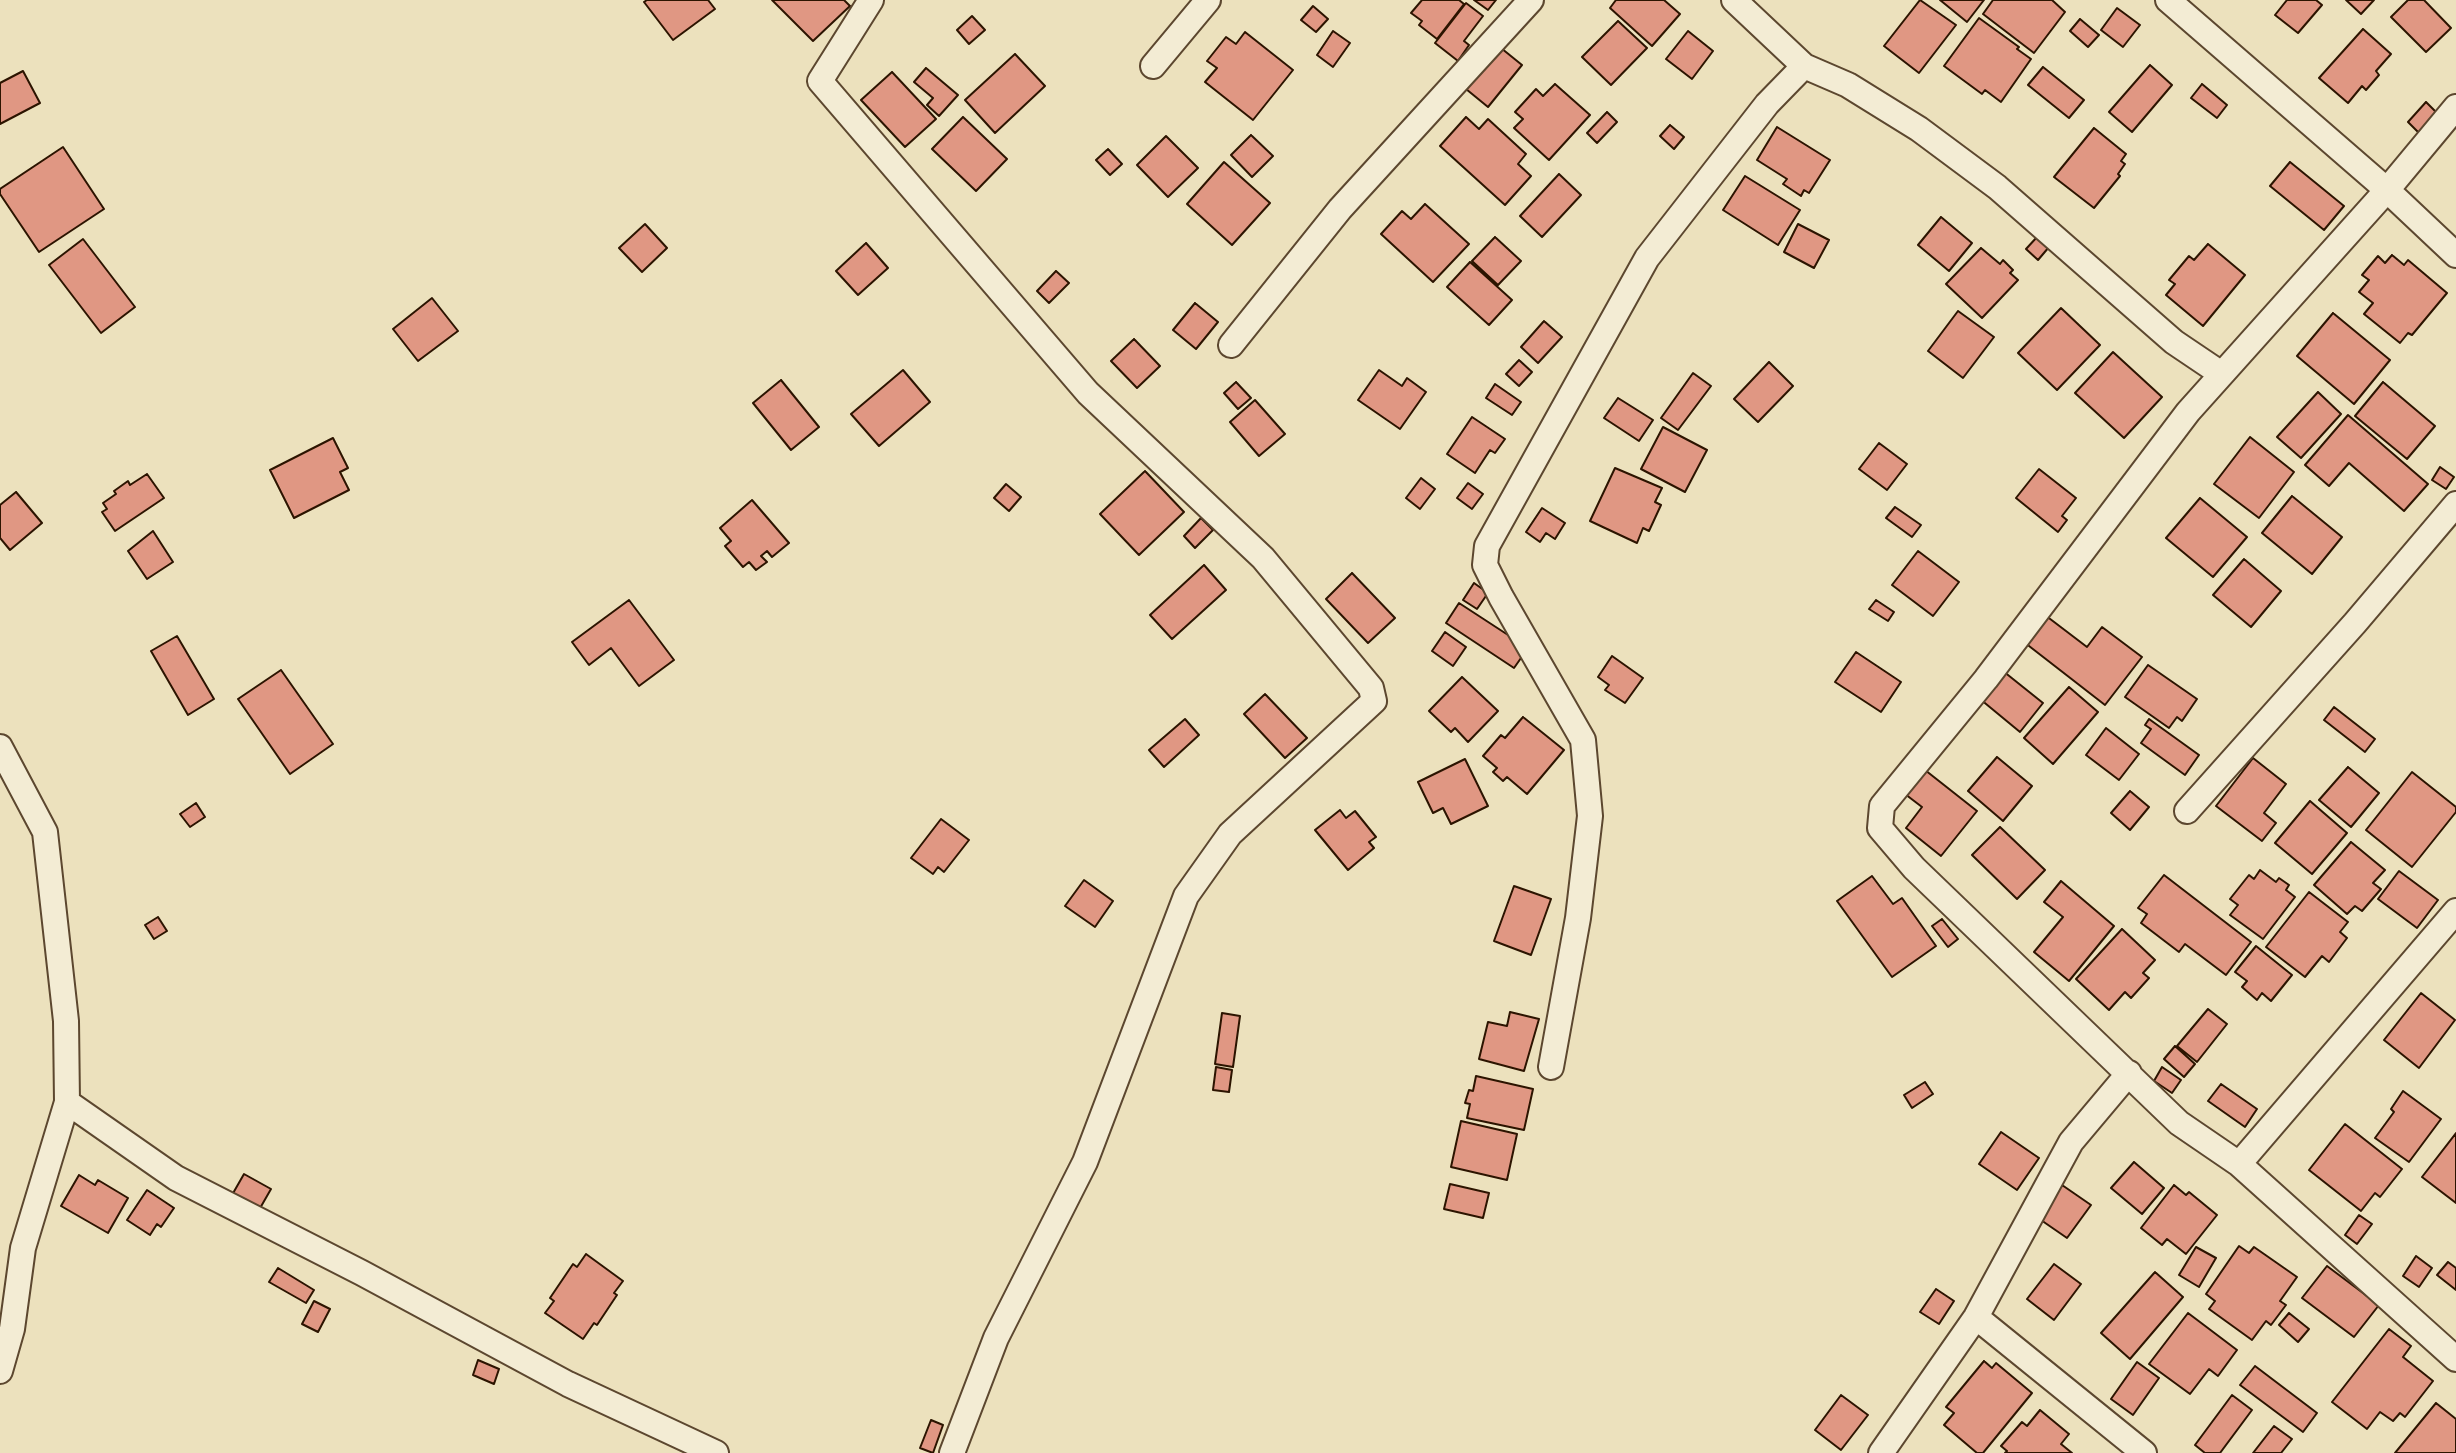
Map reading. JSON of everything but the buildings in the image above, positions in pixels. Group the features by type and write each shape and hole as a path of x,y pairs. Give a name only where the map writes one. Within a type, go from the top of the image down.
{"street":[{"path":"871,0 820,81 1088,393 1263,558 1371,688 1374,701 1230,834 1186,896 1085,1162 996,1338 952,1453"},
{"path":"1153,66 1208,0"},
{"path":"1231,345 1340,209 1531,0"},
{"path":"1734,0 1804,66 1848,85 1930,137 1997,187 2174,342 2220,373"},
{"path":"2180,3 2456,255"},
{"path":"1551,1067 1578,918 1590,816 1583,740 1485,565 1487,546 1647,258 1767,104 1804,66"},
{"path":"2452,1347 2239,1164 2179,1123 1914,868 1880,828 1882,806 1986,679 2044,599 2220,373 2387,190 2456,107"},
{"path":"2187,811 2355,623 2456,504"},
{"path":"0,747 45,832 66,1021 67,1102 23,1248 12,1329 0,1371"},
{"path":"2239,1164 2456,911"},
{"path":"1881,1453 1976,1317 2071,1142 2129,1073"},
{"path":"67,1102 176,1178 362,1273 568,1384 716,1453"},
{"path":"1976,1317 2144,1453"}]}
